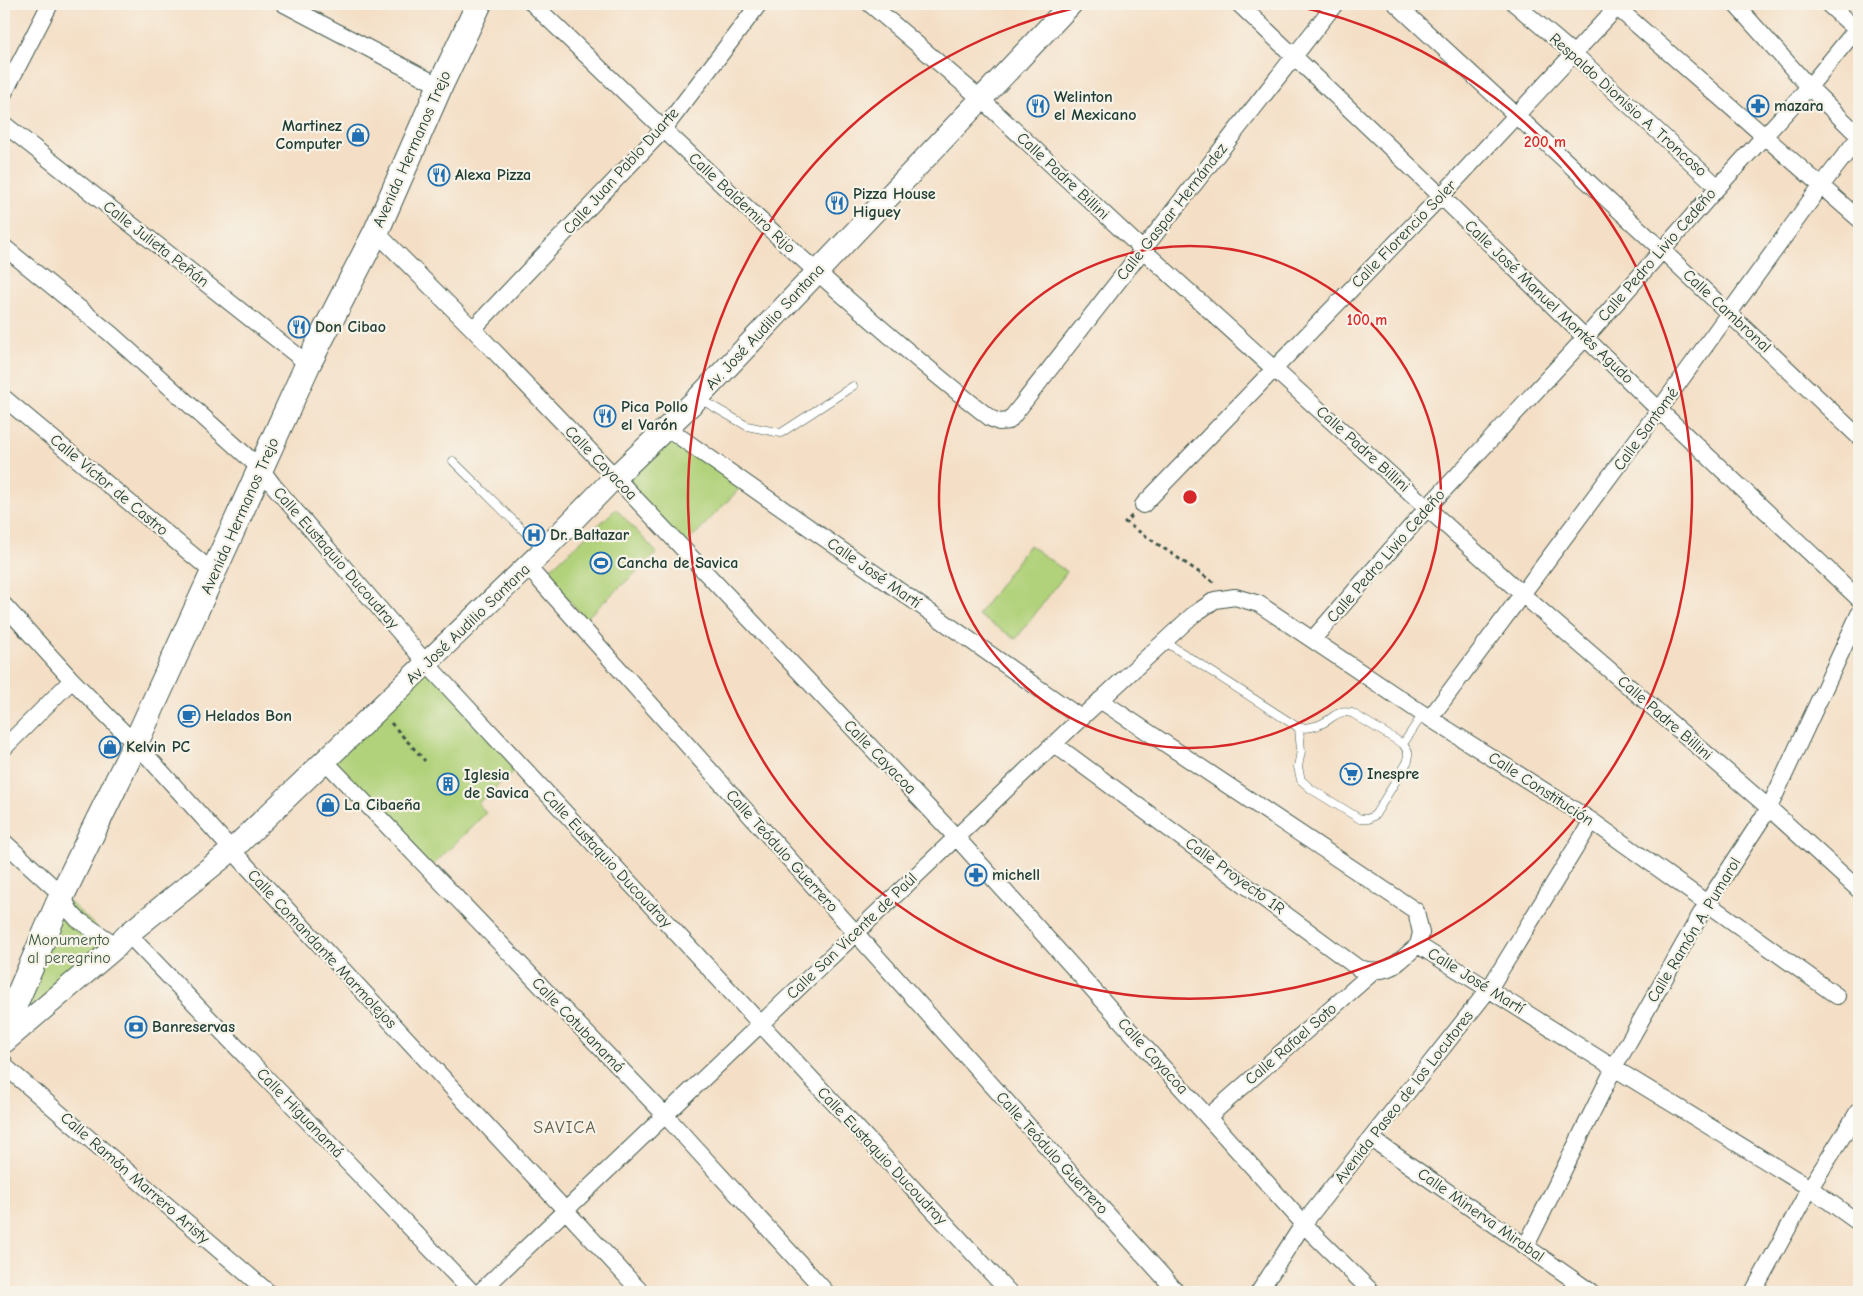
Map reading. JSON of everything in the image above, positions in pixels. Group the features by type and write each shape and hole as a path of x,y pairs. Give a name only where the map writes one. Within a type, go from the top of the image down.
{"main road":[{"name":"Avenida Hermanos Trejo","path":"4,1029 62,895 136,744 308,364 376,232 440,86 479,4"},
{"name":"Av. José Audilio Santana","path":"4,1042 232,850 543,551 615,477 698,398 1071,4"}],"street":[{"path":"4,93 50,4"},
{"path":"284,4 440,86"},
{"name":"Calle Baldemiro Rijo","path":"533,4 663,130 816,272 930,371 990,418 999,422 1009,421"},
{"name":"Calle Juan Pablo Duarte","path":"473,329 663,130 759,4"},
{"name":"Calle Padre Billini","path":"870,4 981,99 1273,369 1428,507 1523,595 1769,808 1859,890"},
{"name":"Calle José Manuel Montés Agudo","path":"1239,4 1441,196 1659,410 1859,599"},
{"name":"Calle Gaspar Hernández","path":"1009,421 1334,4"},
{"name":"Calle Cambronal","path":"1396,4 1662,250 1859,437"},
{"name":"Respaldo Dionisio A. Troncoso","path":"1516,4 1574,54 1718,186"},
{"path":"1735,4 1809,87 1859,137"},
{"path":"1828,4 1858,29"},
{"path":"1617,5 1859,219"},
{"name":"Calle Florencio Soler","path":"1143,505 1441,196 1574,54 1617,5"},
{"name":"Calle Pedro Livio Cedeño","path":"1314,639 1428,507 1586,337 1718,186 1809,87 1858,29"},
{"name":"Calle Julieta Peñán","path":"4,124 308,364"},
{"name":"Calle Santomé","path":"1427,716 1523,595 1730,314 1821,186 1859,137"},
{"name":"Calle Cayacoa","path":"376,232 473,329 615,477 956,837 1304,1223 1372,1292"},
{"name":"Calle Eustaquio Ducoudray","path":"4,247 111,334 261,469 273,486 426,664 759,1025 1009,1292"},
{"name":"Calle Víctor de Castro","path":"4,398 214,573"},
{"name":"Calle José Martí","path":"667,428 1081,718"},
{"name":"Calle Teódulo Guerrero","path":"527,566 1177,1292"},
{"name":"Calle San Vicente de Paúl","path":"480,1292 1081,718 1193,614 1215,600 1235,597"},
{"name":"Calle Constitución","path":"1235,597 1259,604 1427,716 1592,821 1837,996"},
{"name":"Calle Comandante Marmolejos","path":"4,607 72,680 136,744 641,1292"},
{"name":"Calle Ramón A. Pumarol","path":"1526,1246 1614,1068 1707,903 1769,808 1859,614"},
{"path":"4,748 72,680"},
{"name":"Calle José Martí","path":"1100,700 1416,911 1421,933 1418,945 1810,1188 1859,1223"},
{"name":"Calle Proyecto 1R","path":"1054,744 1358,968 1373,972"},
{"name":"Calle Cotubanamá","path":"325,761 665,1115 826,1292"},
{"name":"Avenida Paseo de los Locutores","path":"1259,1292 1304,1223 1489,989 1592,821"},
{"name":"Calle Higuanamá","path":"4,842 62,895 70,911 77,919 123,940 472,1292"},
{"path":"1373,972 1390,969 1418,945"},
{"name":"Calle Rafael Soto","path":"1208,1117 1373,972"},
{"name":"Calle Ramón Marrero Aristy","path":"4,1062 8,1068 268,1292"},
{"path":"1753,1292 1810,1188 1859,1110"},
{"name":"Calle Minerva Mirabal","path":"1372,1139 1591,1292"}],"lane":[{"path":"698,398 747,426 781,433 853,386"},
{"path":"453,461 543,551"},
{"path":"1164,641 1299,728 1323,723 1336,714 1352,713 1403,744 1408,752 1408,761 1375,815 1368,819 1360,819 1311,789 1302,780 1298,767 1301,751 1299,728"},
{"path":"1403,744 1427,716"}],"path":[{"path":"1143,505 1125,522 1235,597"},
{"path":"379,710 425,761"}],"green space":[{"path":"667,428 745,483 682,548 615,477"},
{"name":"Cancha de Savica","path":"616,509 657,553 585,619 546,573"},
{"path":"1029,545 1067,572 1016,639 978,615"},
{"path":"427,664 520,766 478,803 486,813 429,869 325,761"},
{"name":"Monumento al peregrino","path":"62,895 117,946 4,1029"}],"place":[{"name":"Welinton el Mexicano","path":"1038,106"},
{"name":"mazara","path":"1758,106"},
{"name":"Martinez Computer","path":"358,135"},
{"name":"Alexa Pizza","path":"439,175"},
{"name":"Pizza House Higuey","path":"837,203"},
{"name":"Don Cibao","path":"299,327"},
{"name":"Pica Pollo el Varón","path":"605,416"},
{"name":"Dr. Baltazar","path":"534,535"},
{"name":"Cancha de Savica","path":"601,563"},
{"name":"Helados Bon","path":"189,716"},
{"name":"Kelvin PC","path":"110,747"},
{"name":"Inespre","path":"1351,774"},
{"name":"Iglesia de Savica","path":"448,784"},
{"name":"La Cibaeña","path":"328,805"},
{"name":"michell","path":"976,875"},
{"name":"Banreservas","path":"136,1027"}],"district":[{"name":"SAVICA","path":"565,1127"}]}
